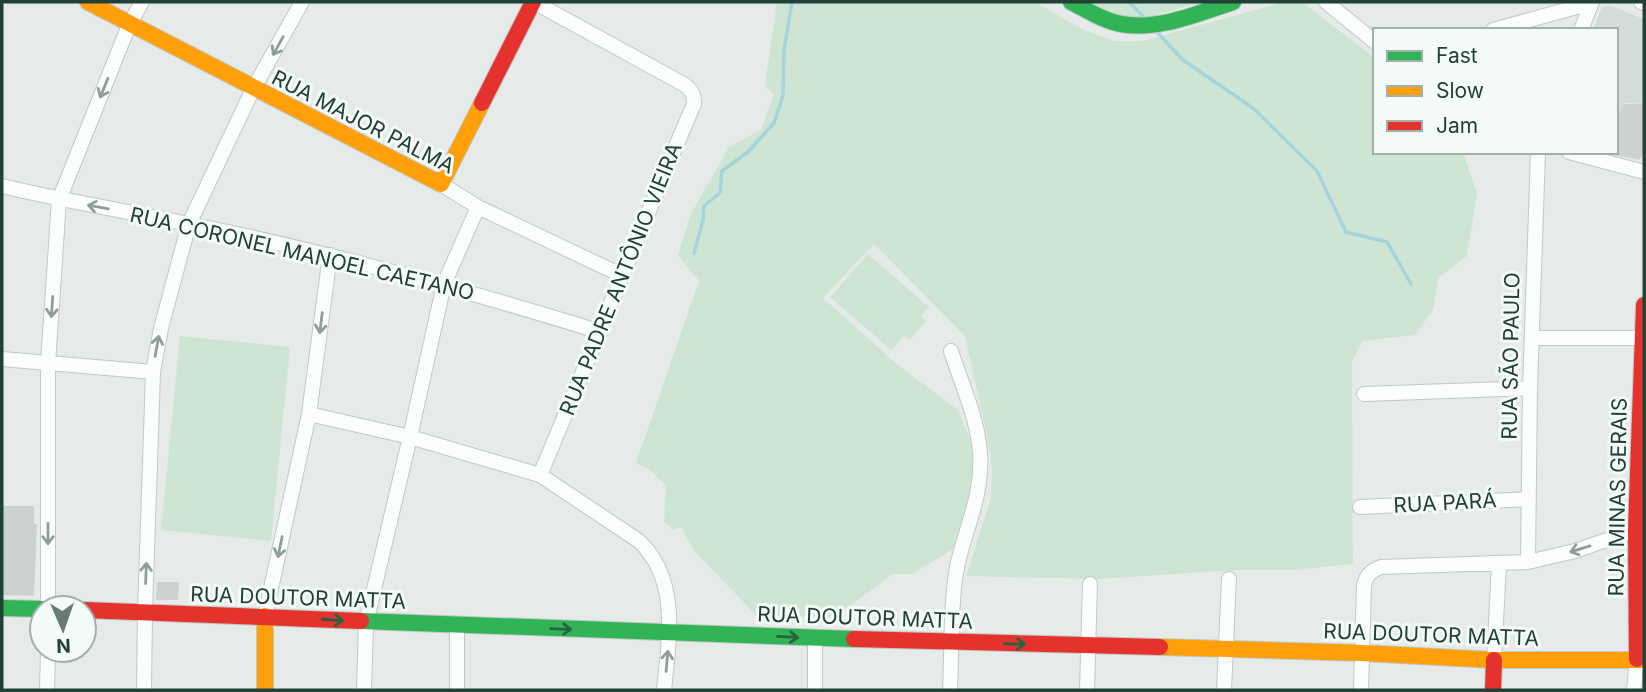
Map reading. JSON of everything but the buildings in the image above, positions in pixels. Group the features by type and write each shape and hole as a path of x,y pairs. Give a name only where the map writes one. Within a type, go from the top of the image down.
{"street":[{"name":"RUA MAJOR PALMA","path":"89,2 441,184 478,207 621,275"},
{"path":"48,594 48,364 59,200 129,25 142,2"},
{"path":"144,690 152,372 161,328 189,224 253,89 302,2"},
{"path":"441,184 534,2"},
{"name":"RUA PADRE ANTÔNIO VIEIRA","path":"534,2 691,88 694,96 694,104 540,475"},
{"path":"1071,2 1102,18 1123,24 1143,25 1233,2"},
{"path":"1326,2 1373,39"},
{"path":"1500,28 1592,2"},
{"path":"1582,28 1592,2"},
{"name":"RUA SÃO PAULO","path":"1528,562 1530,388 1538,154"},
{"path":"1576,154 1644,172"},
{"name":"RUA CORONEL MANOEL CAETANO","path":"2,186 330,256 444,284 601,332"},
{"path":"364,690 366,622 444,284 478,207"},
{"path":"265,690 265,616 309,414 330,256"},
{"name":"RUA MINAS GERAIS","path":"1634,690 1641,659 1640,528 1644,305"},
{"path":"1532,338 1643,338"},
{"path":"950,690 958,563 980,482 980,451 975,426 951,351"},
{"path":"2,359 152,372"},
{"path":"1364,394 1530,388"},
{"path":"309,414 410,437 540,475 639,541 653,554 660,567 669,607 664,690"},
{"name":"RUA PARÁ","path":"1360,507 1529,499"},
{"path":"1361,690 1364,585 1372,570 1381,567 1528,562 1575,551 1640,528"},
{"path":"1493,690 1499,564"},
{"path":"1224,690 1229,579"},
{"path":"1087,690 1090,584"},
{"path":"2,608 28,608"},
{"name":"RUA DOUTOR MATTA","path":"98,611 457,626 1362,653 1494,660 1641,659"},
{"path":"457,626 457,690"},
{"path":"815,638 815,690"},
{"path":"47,664 47,690"}],"shaded area":[{"path":"1609,5 1644,19 1644,104 1624,103 1618,115 1618,28 1594,28 1602,7"}],"green space":[{"path":"777,2 1035,2 1082,29 1115,41 1143,41 1284,2 1302,2 1373,56 1373,154 1464,154 1477,194 1467,256 1438,278 1433,310 1415,335 1363,341 1352,361 1353,564 1294,570 1236,570 1099,579 966,576 991,498 992,471 988,440 965,336 874,244 823,298 899,366 958,410 972,444 977,473 958,546 912,574 893,574 835,617 757,616 695,552 681,527 674,530 664,522 666,486 649,469 636,463 699,281 678,255 691,214 729,147 761,130 774,95 765,85"},
{"path":"1080,2 1203,2 1152,16 1125,17"},
{"path":"868,254 929,307 921,316 926,321 910,340 904,336 891,350 830,297"},
{"path":"180,336 290,347 271,541 161,530"}],"waterway":[{"path":"694,253 704,206 720,193 722,171 749,151 774,123 783,96 784,50 792,2"},
{"path":"1129,2 1144,17"},
{"path":"1156,31 1183,60 1253,108 1317,171 1346,232 1387,242 1411,284"}],"traffic: fast":[{"path":"1071,2 1108,20 1135,26 1178,20 1233,2"},
{"path":"2,608 28,609"},
{"path":"361,621 854,639"}],"traffic: slow":[{"path":"88,2 441,184 482,103"},
{"path":"265,616 265,690"},
{"path":"1160,647 1494,660 1644,660"}],"traffic: jam":[{"path":"482,103 533,2"},
{"path":"1637,659 1636,530 1644,305"},
{"path":"98,611 361,621"},
{"path":"854,639 1160,647"},
{"path":"1493,690 1494,660"}]}
